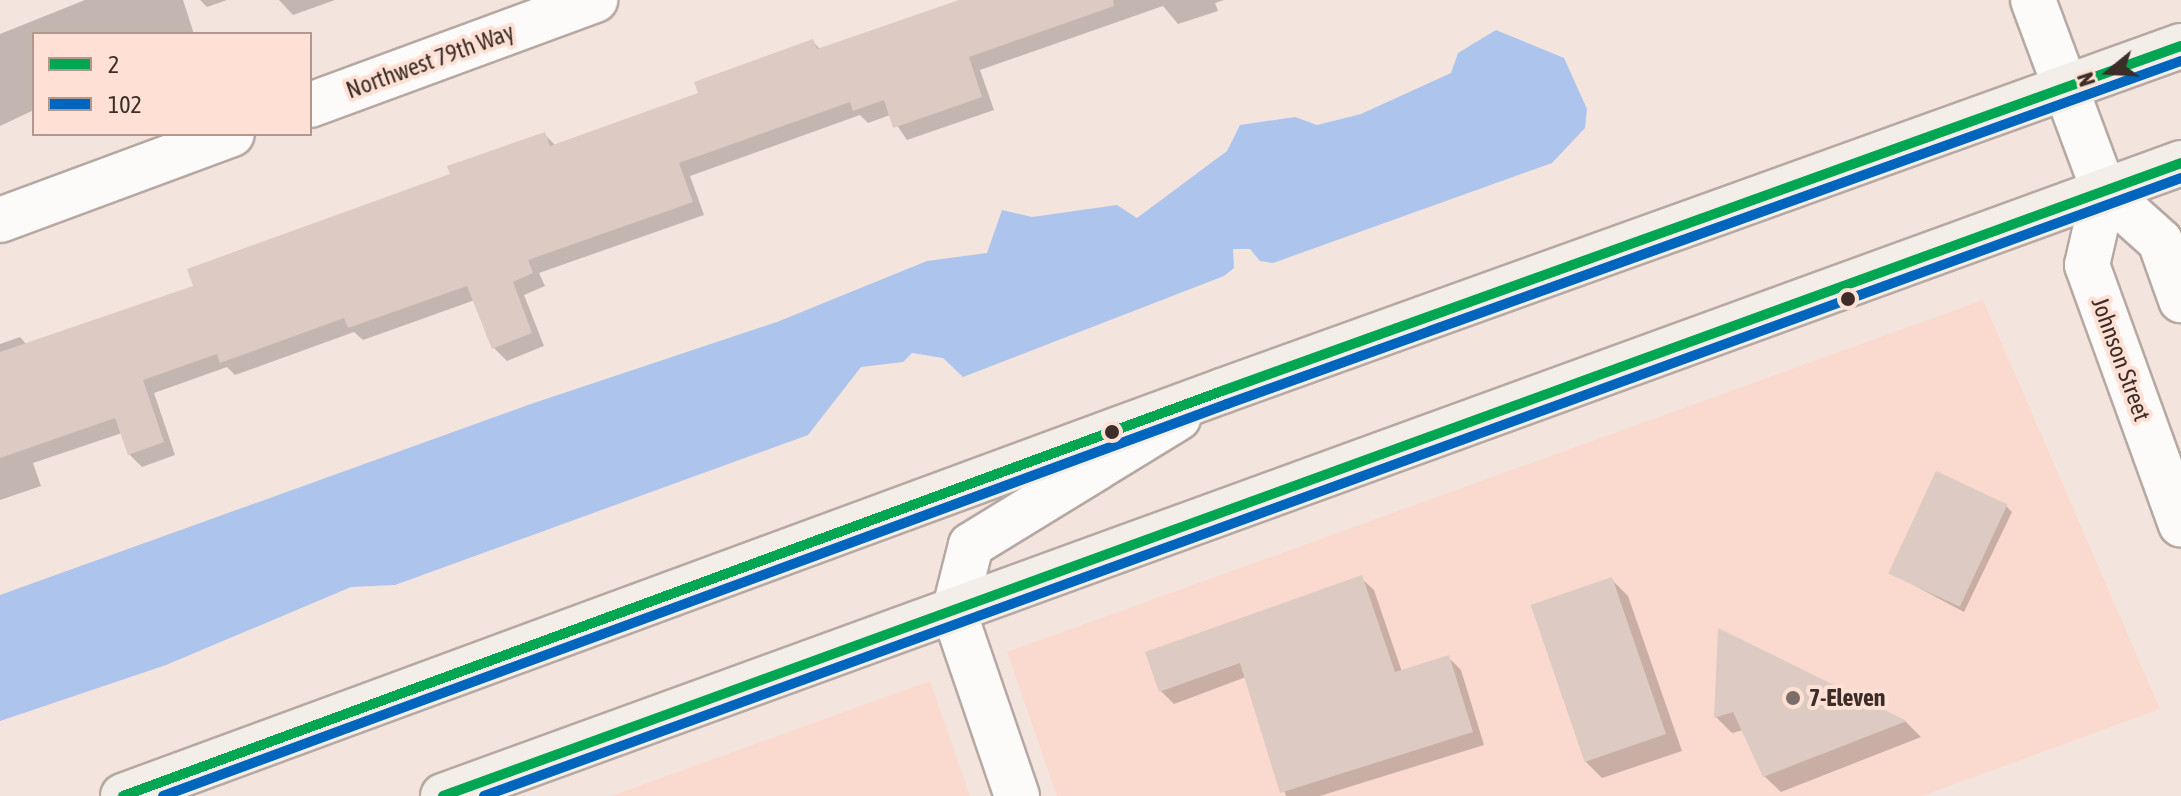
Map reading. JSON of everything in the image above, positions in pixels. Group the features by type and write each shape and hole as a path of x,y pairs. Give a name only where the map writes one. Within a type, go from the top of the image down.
{"main road":[{"path":"123,796 1222,391 2181,46"},
{"path":"443,796 2181,163"}],"street":[{"name":"Northwest 79th Way","path":"312,104 595,0"},
{"path":"2033,0 2104,191 2160,241 2181,300"},
{"path":"0,220 227,136"},
{"name":"Johnson Street","path":"2104,191 2087,265 2181,524"},
{"path":"1017,796 954,612 971,545 1222,391"}],"shaded area":[{"path":"1983,300 2160,709 1922,796 1057,796 1007,652"},
{"path":"930,681 970,796 611,796"}],"water":[{"path":"1496,30 1564,58 1587,109 1585,128 1552,163 1273,263 1260,261 1250,249 1233,249 1234,268 1224,276 963,377 943,358 912,353 903,362 861,367 808,435 395,585 351,587 166,665 0,721 0,595 531,404 777,322 927,261 987,253 1002,210 1032,217 1117,205 1137,218 1227,151 1240,125 1295,117 1317,125 1361,114 1451,73 1458,53"}],"building":[{"path":"959,0 1113,0 1114,6 969,57 982,97 893,128 884,100 853,111 850,102 679,163 693,202 528,260 533,273 513,282 532,333 492,349 467,286 348,328 344,318 220,363 217,354 143,380 164,442 128,455 115,418 0,458 0,352 193,286 187,269 450,174 447,166 545,132 550,146 698,93 694,82 813,39 817,49"},
{"path":"1936,471 2008,504 1960,607 1888,573"},
{"path":"1362,575 1395,672 1449,655 1473,732 1280,793 1240,663 1159,692 1145,652"},
{"path":"1612,577 1666,734 1585,762 1531,605"},
{"name":"7-Eleven","path":"1718,628 1907,721 1763,777 1733,712 1714,718"}],"transit line":[{"name":"2","path":"123,796 1222,391 2181,46"},
{"name":"102","path":"163,796 1227,404 2181,61"},
{"name":"2","path":"443,796 2181,163"},
{"name":"102","path":"484,796 2181,178"}],"place":[{"name":"7-Eleven","path":"1793,698"}]}
